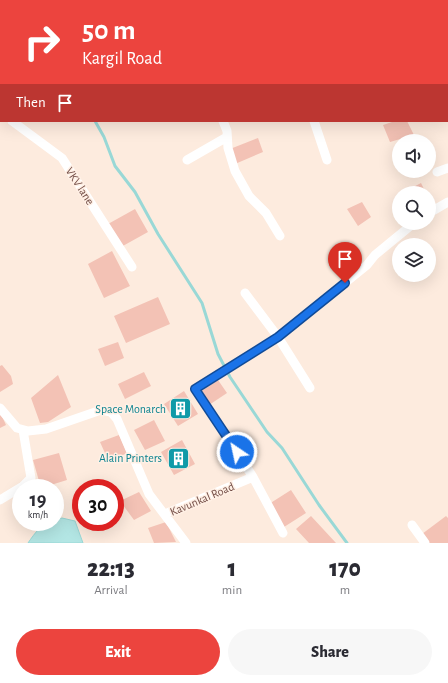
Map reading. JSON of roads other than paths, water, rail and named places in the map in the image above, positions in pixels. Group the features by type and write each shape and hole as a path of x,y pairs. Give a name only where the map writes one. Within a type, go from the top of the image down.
{"street":[{"name":"VKV lane","path":"13,122 62,158 132,266"},
{"path":"223,122 228,148 235,171 249,196 266,214 280,236"},
{"path":"314,122 326,160"},
{"path":"187,160 227,137"},
{"path":"438,172 448,168"},
{"path":"436,209 448,202"},
{"path":"282,532 254,477 195,389 278,337 367,265 374,255 405,230"},
{"path":"245,293 278,337 310,388"},
{"path":"0,408 12,424 23,430 46,429 101,410 111,412 117,419 146,489 186,543"},
{"path":"0,500 23,486 31,478 23,430"},
{"name":"Kavunkal Road","path":"165,514 254,477"},
{"path":"412,525 425,543"}],"water":[{"path":"64,518 72,520 72,531 79,531 83,543 28,543 36,532 64,531"}],"waterway":[{"path":"96,122 104,137 115,166 135,192 158,234 202,303 218,354 230,377 267,432 282,448 319,505 347,543"}],"place":[{"name":"Space Monarch","path":"181,409"},
{"name":"Alain Printers","path":"178,458"}]}
